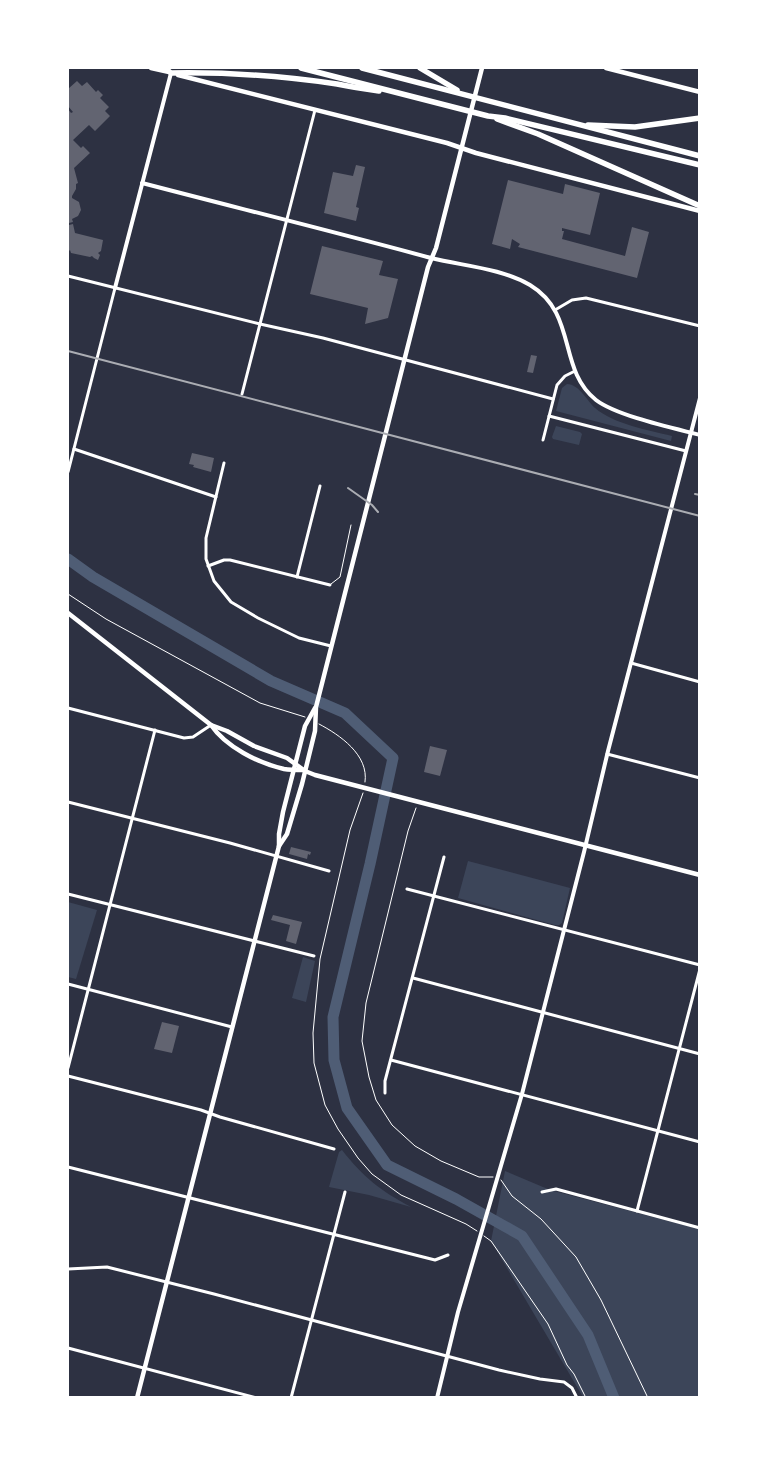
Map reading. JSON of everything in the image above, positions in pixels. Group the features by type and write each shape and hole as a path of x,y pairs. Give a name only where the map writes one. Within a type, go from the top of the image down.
{"highway":[{"path":"164,68 336,84 402,94"},
{"path":"301,68 488,116 538,134 700,206"},
{"path":"362,68 700,156"},
{"path":"420,68 463,93"},
{"path":"488,116 505,118 700,165"},
{"path":"581,124 635,128 700,118"}],"main road":[{"path":"150,68 172,70 315,110 700,211"},
{"path":"279,846 290,826 305,771 315,731 316,707 331,646 482,68"},
{"path":"606,68 700,92"},
{"path":"68,613 243,752 284,769 295,767"},
{"path":"137,1398 277,857 280,826 305,726 316,707"},
{"path":"211,725 227,731 254,746 287,758 295,767 315,775 700,875"}],"street":[{"path":"68,472 172,70"},
{"path":"242,394 315,110"},
{"path":"142,182 432,258 506,275 528,284 546,298 555,310 564,329 575,371 583,386 596,400 614,410 700,435"},
{"path":"68,276 323,338 553,399"},
{"path":"555,310 572,300 585,298 700,326"},
{"path":"544,440 555,390 560,380 575,371"},
{"path":"437,1398 458,1312 522,1094 586,845 607,754 700,398"},
{"path":"548,416 686,451"},
{"path":"74,448 216,497"},
{"path":"224,463 206,538 208,566 214,581 230,602 258,618 299,638 331,646"},
{"path":"297,577 320,486"},
{"path":"208,566 224,560 230,560 330,585"},
{"path":"631,663 700,682"},
{"path":"68,708 184,738 193,737 211,725"},
{"path":"68,1068 155,730"},
{"path":"607,754 700,778"},
{"path":"68,802 329,871"},
{"path":"386,1093 385,1080 444,857"},
{"path":"406,889 700,965"},
{"path":"68,894 314,956"},
{"path":"637,1211 700,969"},
{"path":"413,978 700,1054"},
{"path":"68,984 233,1028"},
{"path":"391,1060 700,1142"},
{"path":"68,1076 334,1149"},
{"path":"68,1167 333,1236 435,1260 448,1256"},
{"path":"542,1192 556,1189 700,1228"},
{"path":"291,1398 345,1192"},
{"path":"68,1269 107,1267 522,1375 564,1382 575,1391 577,1398"},
{"path":"68,1348 257,1398"}],"lane":[{"path":"330,585 340,577 351,525"}],"path":[{"path":"68,594 106,620 260,703 308,718"},
{"path":"316,722 349,744 361,760 366,776 362,796 350,830 320,959 313,1041 314,1064 325,1105 343,1137 372,1174 401,1196 466,1224 491,1241 548,1324 567,1365 574,1374 586,1398"},
{"path":"416,808 406,840 366,1003 362,1041 369,1077 376,1100 392,1125 415,1146 441,1162 471,1174 479,1177 498,1178 503,1181 506,1189 512,1196 541,1218 576,1257 601,1300 648,1398"}],"shaded area":[{"path":"567,384 579,390 603,414 631,426 672,436 671,441 556,411 562,388"},
{"path":"556,426 580,432 582,434 579,445 553,439"},
{"path":"468,861 570,888 562,923 555,925 458,898"},
{"path":"68,902 97,910 76,979 68,977"},
{"path":"303,957 315,961 306,1002 292,998"},
{"path":"342,1150 373,1183 411,1207 369,1195 329,1187 339,1152"},
{"path":"505,1171 550,1190 699,1229 699,1397 583,1397 491,1241"}],"building":[{"path":"77,81 82,86 87,82 96,92 98,90 103,95 100,98 109,107 105,111 110,116 95,131 89,125 73,140 90,153 74,168 78,183 72,198 79,202 81,210 69,225 73,224 75,233 103,240 101,251 98,253 100,255 98,260 92,256 71,253 70,250 68,252 68,109 71,113 73,112 68,106 68,89"},
{"path":"356,165 365,167 356,207 359,208 356,221 324,213 333,172 353,176"},
{"path":"508,180 563,194 565,184 600,193 590,235 562,228 562,231 564,231 562,239 625,256 632,227 649,232 637,278 518,247 520,244 512,239 510,249 492,244"},
{"path":"322,246 383,261 379,275 398,279 388,318 365,324 368,308 310,294"},
{"path":"531,355 537,356 533,373 527,372"},
{"path":"192,453 214,458 211,472 189,464"},
{"path":"430,746 447,750 440,776 424,772"},
{"path":"291,847 311,852 310,855 308,854 307,859 289,854"},
{"path":"273,915 302,922 296,944 286,941 290,925 271,920"},
{"path":"162,1022 179,1026 172,1053 154,1049"}],"waterway":[{"path":"68,559 93,577 271,681 345,713 393,758 370,864 333,1017 334,1060 347,1108 387,1165 456,1199 522,1236 588,1335 614,1398"}],"railway":[{"path":"68,351 700,516"},
{"path":"348,488 372,505 378,512"},
{"path":"695,494 700,495"}]}
